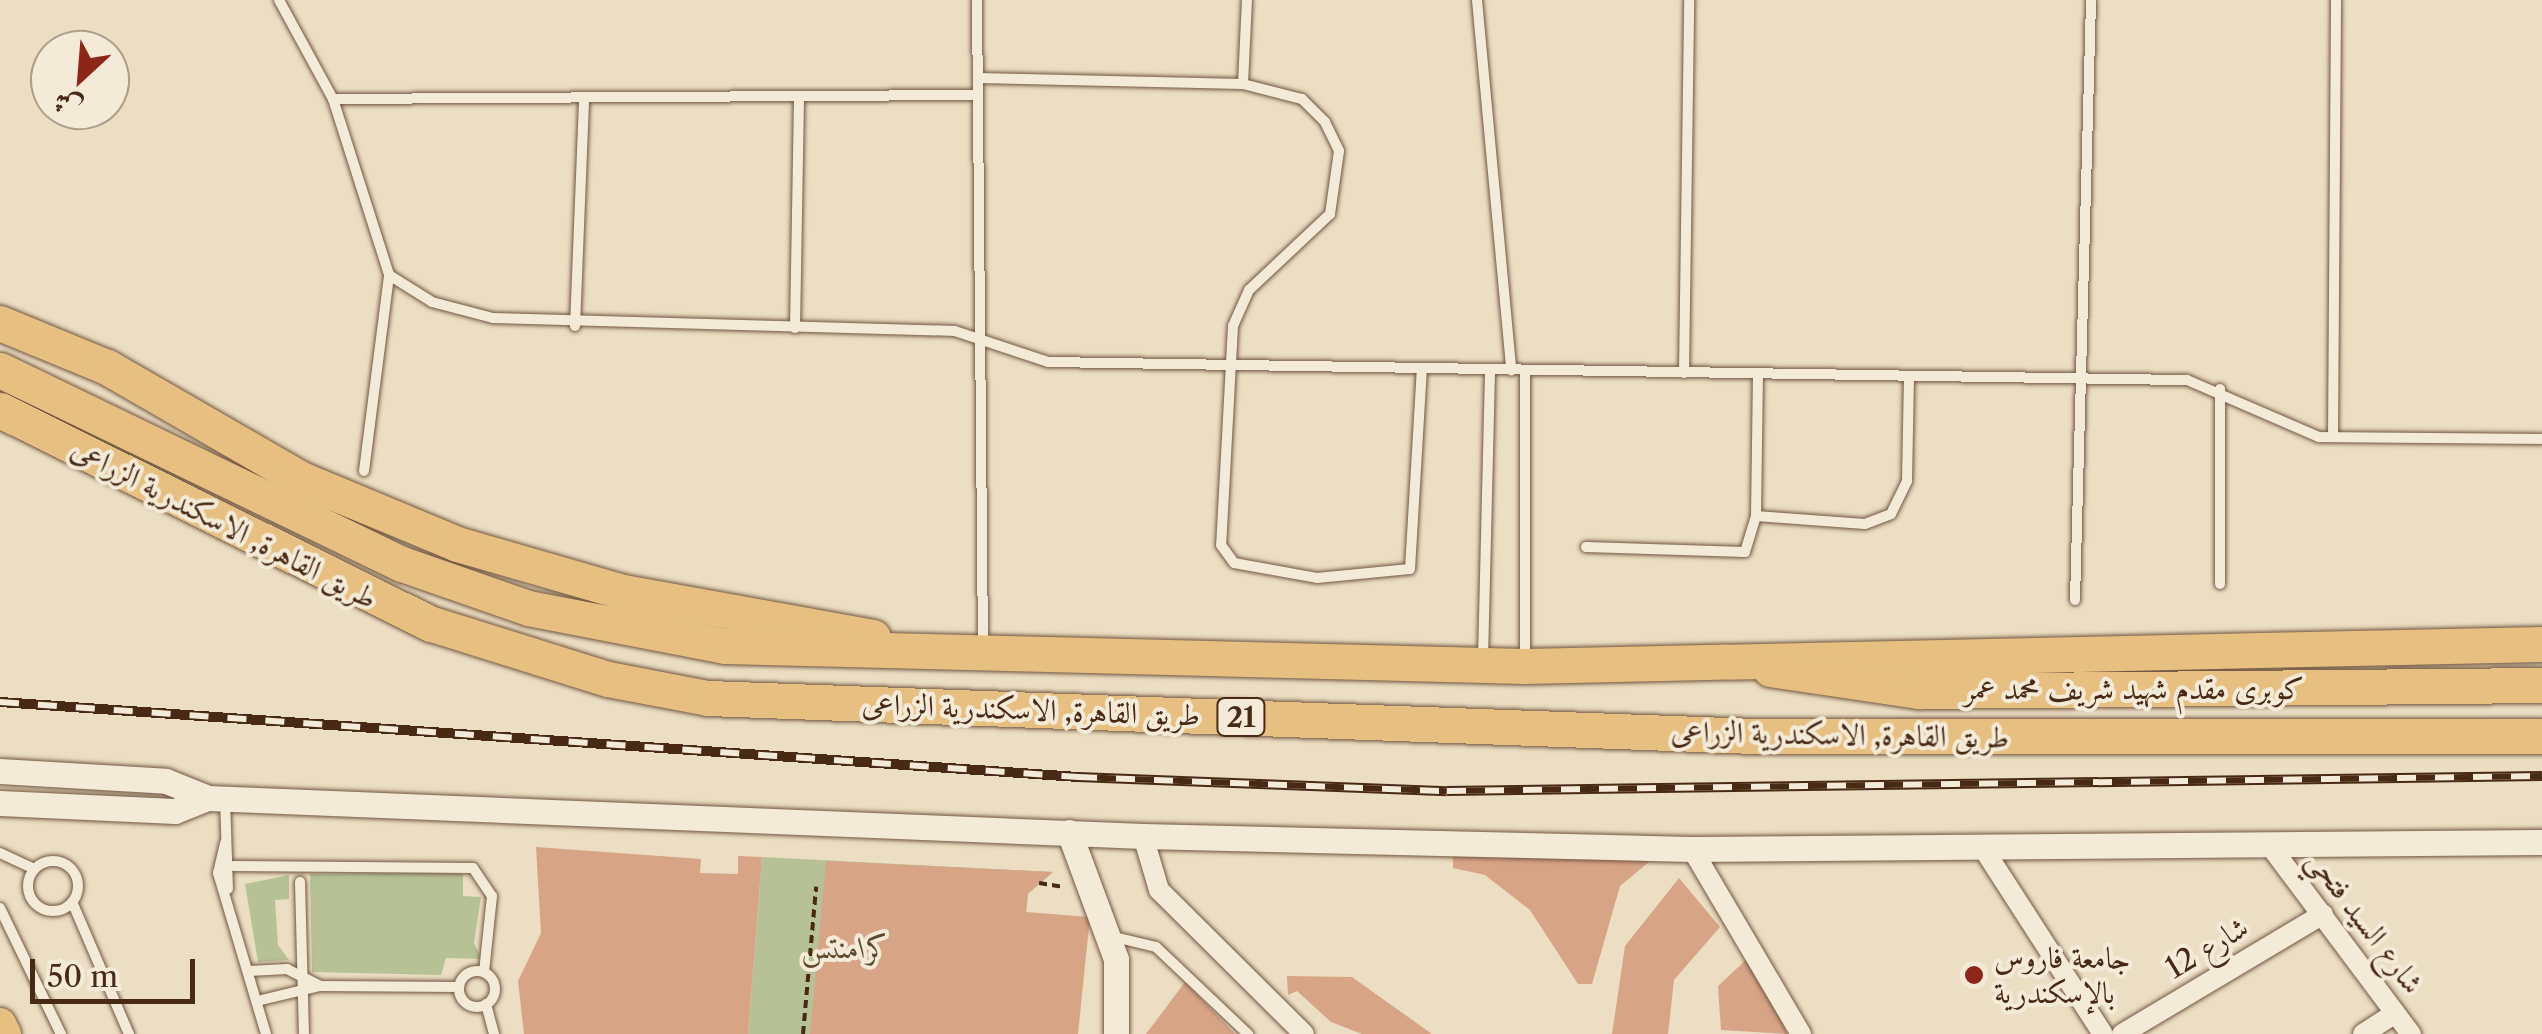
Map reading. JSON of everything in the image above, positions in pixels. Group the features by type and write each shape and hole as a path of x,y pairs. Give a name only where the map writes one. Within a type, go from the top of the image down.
{"highway":[{"path":"0,322 107,367 238,446 402,523 604,588 942,654"},
{"name":"طريق القاهرة, الاسكندرية الزراعى","path":"0,370 340,537 528,608 725,646 1525,666 1730,657 2542,644"},
{"name":"طريق القاهرة, الاسكندرية الزراعى","path":"0,410 432,624 608,679 708,698 1754,736 2542,736"},
{"name":"كوبرى مقدم شهيد شريف محمد عمر","path":"1730,657 1832,683 1919,690 2542,685"}],"main road":[{"path":"0,1024 5,1034"}],"street":[{"path":"0,771 177,783 216,798 1143,836 1692,849 2542,842"},
{"path":"99,807 103,777"},
{"path":"0,803 175,811 216,798"},
{"path":"1077,833 1083,880 1134,976 1129,1034"},
{"path":"1077,833 1114,934 1119,977 1116,1034"},
{"path":"1143,836 1159,890 1304,1034"},
{"name":"شارع السيد فتحي","path":"2272,847 2410,1034"},
{"path":"1984,848 2103,1034"},
{"path":"1692,849 1800,1034"},
{"name":"شارع 12","path":"2122,1034 2322,914"},
{"path":"2363,1034 2396,1013"}],"lane":[{"path":"279,0 333,99 389,275 364,472"},
{"path":"977,0 977,338 984,655"},
{"path":"1243,84 1247,0"},
{"path":"1477,0 1511,370"},
{"path":"1684,372 1689,0"},
{"path":"2075,600 2091,0"},
{"path":"2333,437 2336,0"},
{"path":"978,78 1243,84 1302,99 1325,122 1340,184 1310,240 1249,290 1230,366 1224,552 1278,574 1357,579 1404,574 1417,555 1422,369"},
{"path":"333,99 978,96"},
{"path":"794,328 799,98"},
{"path":"576,326 584,100"},
{"path":"389,275 432,302 576,326 794,328 977,338 1048,362 2081,378 2220,389 2291,431 2333,437 2542,439"},
{"path":"1483,665 1490,370"},
{"path":"1525,370 1525,666"},
{"path":"1586,548 1745,552 1756,516 1758,374"},
{"path":"1756,516 1865,524 1891,514 1907,481 1910,376"},
{"path":"2220,389 2220,584"},
{"path":"216,798 234,866 228,889"},
{"path":"225,843 217,867 228,889 266,1034"},
{"path":"0,853 34,869 66,864 79,882 72,904 129,1034"},
{"path":"234,866 473,868 492,896 484,972 496,988 486,1004 494,1034"},
{"path":"34,869 32,901 52,912 72,904"},
{"path":"300,882 304,1034"},
{"path":"0,908 61,1034"},
{"path":"1114,934 1156,947 1248,1034"},
{"path":"249,972 302,974 320,986"},
{"path":"257,1002 303,996 320,986 459,986 484,972"},
{"path":"459,986 467,1004 486,1004"}],"path":[{"path":"1040,883 1053,891 1083,880"},
{"path":"803,1034 816,887"}],"green space":[{"name":"كرامنتس","path":"762,857 1053,872 1028,894 1015,1034 748,1034"},
{"path":"310,874 463,874 463,896 481,897 474,943 482,959 446,958 441,975 312,972"},
{"path":"289,875 289,899 275,900 278,945 289,960 258,962 245,884"}],"building":[{"path":"536,847 701,859 700,873 738,874 738,856 762,857 748,1034 524,1034 518,981 541,933"},
{"path":"1453,851 1641,858 1649,862 1620,886 1592,984 1578,984 1530,910 1485,875 1453,868"},
{"name":"كرامنتس","path":"826,861 1053,872 1028,893 1026,912 1090,917 1078,1034 810,1034"},
{"path":"1679,878 1720,927 1674,980 1668,1034 1612,1034 1625,946"},
{"path":"1746,960 1760,970 1787,1034 1721,1030 1718,986"},
{"path":"1287,976 1352,977 1432,1034 1362,1034 1331,1022 1297,991 1288,995"},
{"path":"1185,982 1235,1034 1146,1034"}],"railway":[{"path":"0,702 1078,777 1447,791 2542,776"}],"place":[{"name":"جامعة فاروس بالإسكندرية","path":"1974,975"}]}
